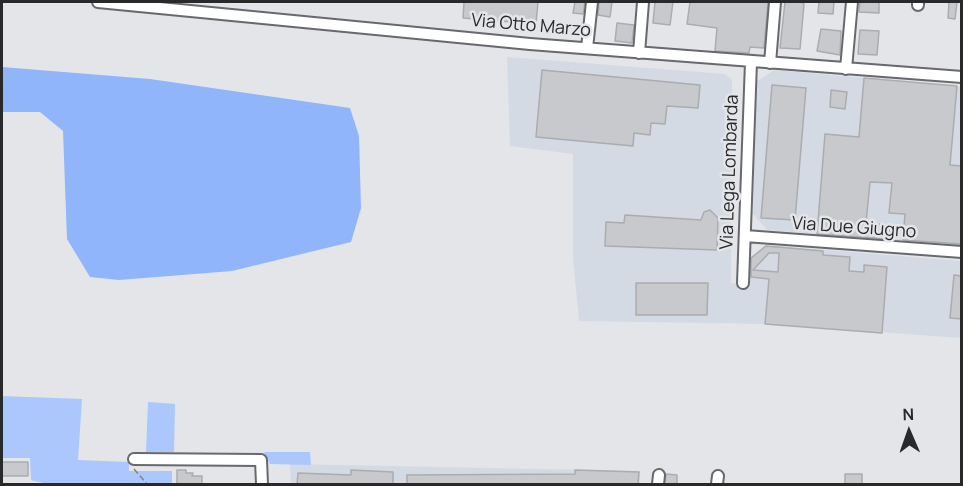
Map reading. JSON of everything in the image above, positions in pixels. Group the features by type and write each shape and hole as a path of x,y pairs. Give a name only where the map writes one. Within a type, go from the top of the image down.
{"street":[{"name":"Via Otto Marzo","path":"98,2 639,53 962,77"},
{"path":"587,48 592,2"},
{"path":"639,53 643,2"},
{"path":"770,63 775,2"},
{"path":"846,69 852,2"},
{"name":"Via Lega Lombarda","path":"743,284 751,62"},
{"name":"Via Due Giugno","path":"745,236 962,252"},
{"path":"134,459 261,460 262,484"}],"path":[{"path":"134,459 134,470 147,484"}],"shaded area":[{"path":"507,57 725,74 732,80 731,283 749,285 748,259 765,245 961,261 961,338 765,324 579,321 573,258 573,154 510,146"},
{"path":"2,67 150,79 350,108 359,136 361,208 351,242 232,271 119,280 90,277 67,239 63,131 40,112 2,112"},
{"path":"774,70 961,87 961,245 767,230 753,214 756,82"},
{"path":"2,396 82,399 78,460 129,462 129,471 172,471 172,484 48,484 31,480 30,458 2,458"},
{"path":"148,402 175,404 174,452 146,452"},
{"path":"264,452 310,452 311,465 270,464"},
{"path":"290,464 640,471 640,484 291,484"}],"building":[{"path":"464,2 538,2 536,24 463,18"},
{"path":"575,2 585,2 583,14 573,13"},
{"path":"599,2 612,2 610,17 598,15"},
{"path":"655,2 673,2 670,25 653,23"},
{"path":"690,2 768,2 764,48 750,47 749,53 715,51 717,28 687,24"},
{"path":"785,2 804,4 800,49 780,48"},
{"path":"819,2 834,2 833,14 818,13"},
{"path":"860,2 879,2 879,13 859,12"},
{"path":"949,2 957,2 955,19 948,18"},
{"path":"617,23 634,25 632,43 615,41"},
{"path":"821,29 841,31 840,55 817,51"},
{"path":"860,30 879,31 877,55 858,54"},
{"path":"542,70 700,85 698,108 667,106 665,124 651,123 650,135 634,133 633,146 536,137"},
{"path":"864,78 957,86 950,165 962,166 962,244 903,240 905,214 889,213 892,183 870,182 866,223 890,225 888,239 817,234 825,134 859,137"},
{"path":"772,85 806,88 795,220 761,218"},
{"path":"831,90 847,92 845,109 830,107"},
{"path":"710,210 718,218 717,250 605,246 606,222 624,223 625,215 701,220 704,212"},
{"path":"766,246 823,251 823,255 850,257 849,271 864,272 864,265 887,267 882,333 765,324 769,279 751,277 751,258","holes":["769,253 779,253 778,272 753,270"]},
{"path":"954,275 962,276 962,319 950,318"},
{"path":"636,283 708,283 707,315 636,315"},
{"path":"2,462 28,462 28,476 2,476"},
{"path":"177,470 186,470 186,473 193,473 192,476 202,476 202,484 177,484"},
{"path":"351,470 393,472 393,484 297,484 298,473 351,475"},
{"path":"575,470 639,472 638,484 407,484 407,475 575,474"},
{"path":"666,474 677,475 677,484 665,484"},
{"path":"845,474 862,474 862,484 845,484"}]}
